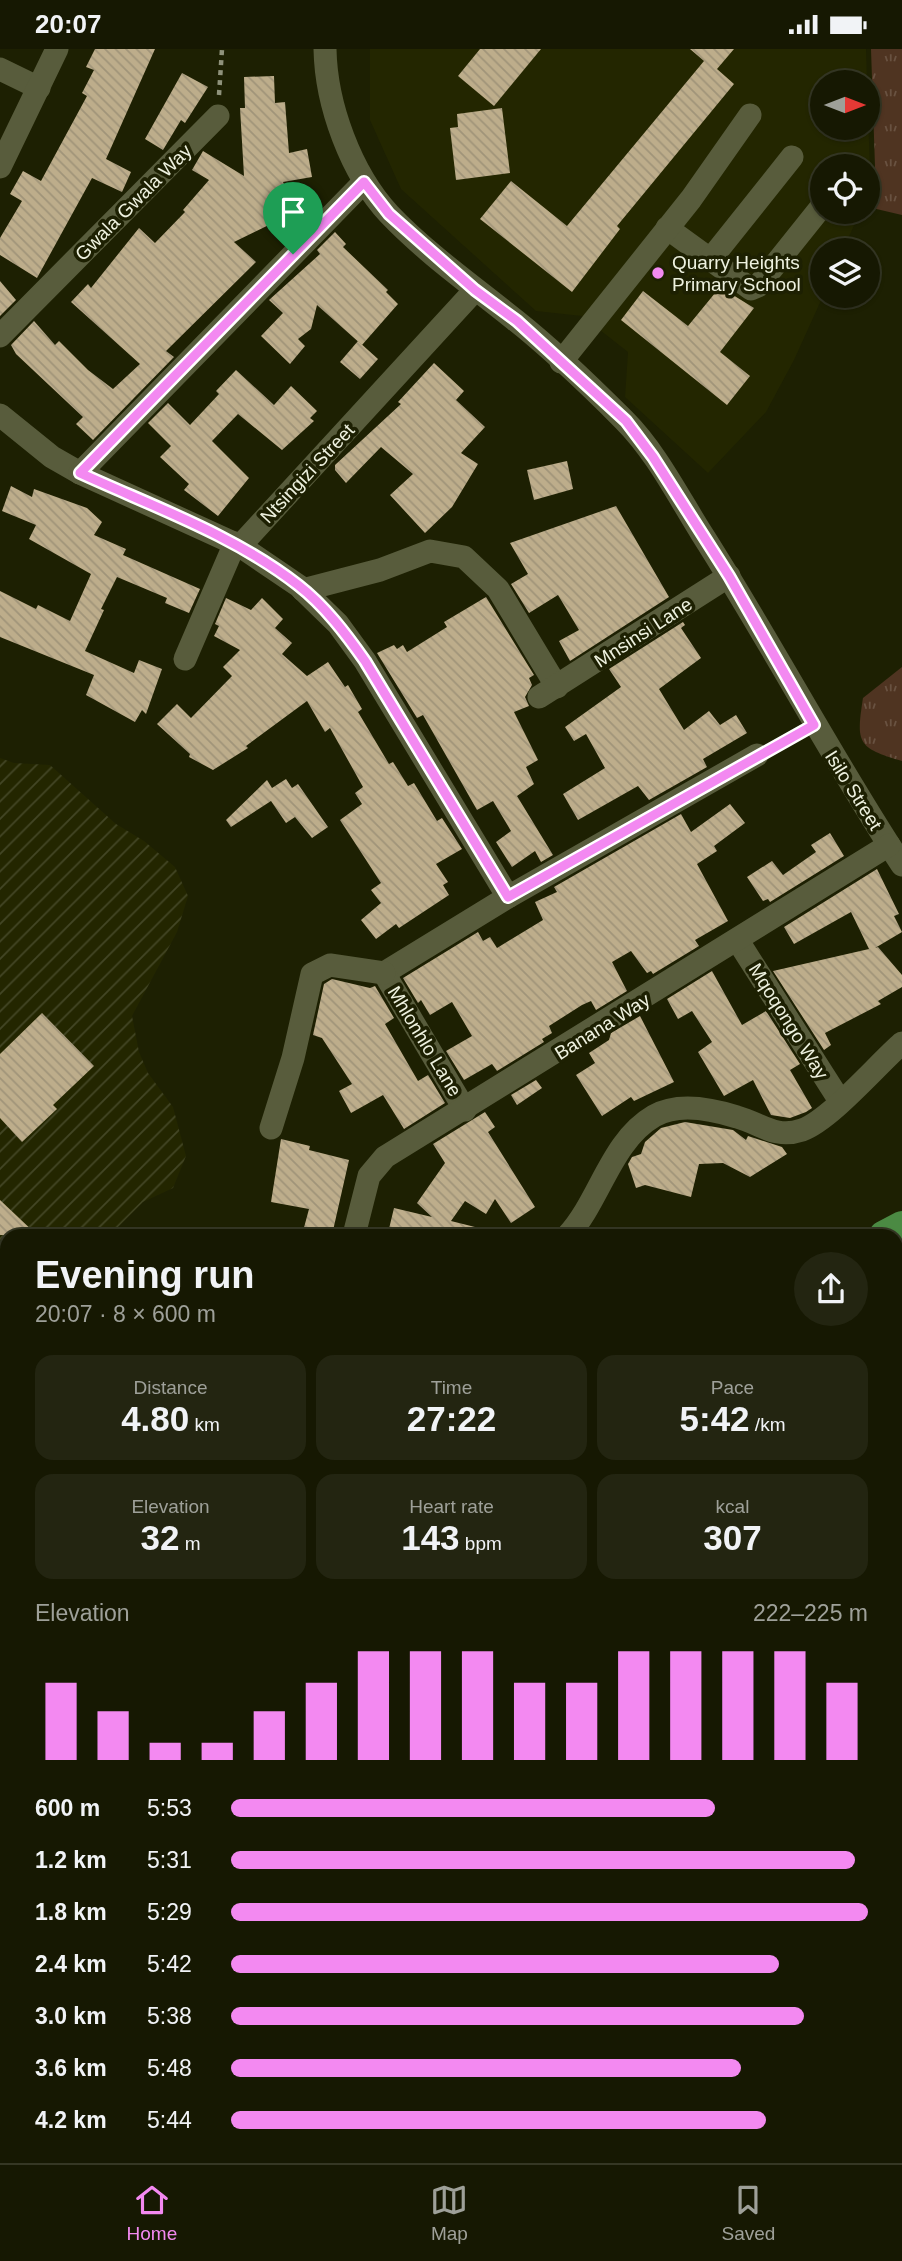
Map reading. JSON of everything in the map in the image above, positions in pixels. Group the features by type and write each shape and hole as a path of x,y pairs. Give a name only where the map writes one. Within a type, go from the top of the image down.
{"street":[{"path":"0,167 57,49"},
{"name":"Isilo Street","path":"326,49 336,112 364,182 389,214 475,290 517,321 626,421 653,457 729,576 814,725 896,855"},
{"path":"0,69 39,88"},
{"path":"561,362 667,228 750,115"},
{"name":"Gwala Gwala Way","path":"0,336 218,116"},
{"path":"710,260 792,157"},
{"path":"80,473 364,182"},
{"path":"667,228 749,288 756,287 810,221"},
{"name":"Ntsingizi Street","path":"185,659 238,545 475,290"},
{"path":"0,415 52,457 80,473 238,545 303,590 338,624 365,661 508,897"},
{"name":"Mnsinsi Lane","path":"303,590 380,570 430,551 464,557 498,589 548,692 729,576"},
{"path":"271,1128 293,1058 312,974 330,965 384,973 508,897 757,755"},
{"name":"Banana Way","path":"356,1229 374,1168 385,1157 738,941 896,855"},
{"name":"Mqoqongo Way","path":"738,941 840,1101"},
{"name":"Mhlonhlo Lane","path":"384,973 465,1110"},
{"path":"573,1229 635,1131 655,1116 685,1108 739,1117 775,1134 799,1131 818,1123 902,1043"}],"path":[{"path":"218,116 222,49"},
{"path":"757,755 814,725"}],"shaded area":[{"name":"Quarry Heights Primary School","path":"370,49 866,49 867,70 810,70 810,140 869,140 869,154 810,154 810,224 855,224 848,238 810,238 810,308 818,308 766,412 708,473 625,397 628,352 582,316 536,311 401,189 370,120"},
{"path":"0,758 14,763 50,765 116,824 144,841 175,867 188,896 177,932 132,1016 139,1052 148,1073 173,1107 186,1156 173,1188 143,1202 116,1229 0,1229"}],"green space":[{"path":"871,49 902,49 902,215 880,210 880,154 875,154 874,140 880,140 880,70 872,70"},
{"path":"902,667 902,761 868,747 860,734 860,725 863,698"}],"building":[{"path":"95,49 155,49 106,159 131,172 122,192 92,178 37,278 0,255 0,238 22,201 10,194 23,171 41,181 87,96 82,93 94,70 86,67"},
{"path":"480,49 541,49 494,106 458,76"},
{"path":"690,49 734,49 717,69 734,84 617,226 620,229 572,292 480,219 511,181 567,226 704,61"},
{"path":"182,73 208,87 185,123 181,120 163,150 145,139"},
{"path":"274,76 275,103 285,102 289,153 307,149 312,177 283,182 298,215 278,224 277,221 234,242 256,262 166,351 174,357 93,440 76,424 83,417 16,354 11,345 34,321 55,345 59,341 88,370 113,389 140,364 71,302 88,284 91,288 139,228 155,243 185,212 183,210 209,180 192,170 203,151 244,176 240,108 245,108 244,77"},
{"path":"502,108 510,173 456,180 450,128 458,127 457,114"},
{"path":"335,232 346,244 343,247 388,290 386,292 398,304 362,345 317,305 311,329 298,339 305,346 290,364 261,336 283,313 269,300 320,254 317,250"},
{"path":"0,281 16,300 0,316"},
{"path":"720,287 754,308 720,352 750,376 727,405 621,320 643,291 688,326"},
{"path":"358,341 378,359 360,379 340,362"},
{"path":"434,363 464,391 456,400 485,427 461,453 478,464 452,507 425,533 390,495 413,474 381,447 346,483 335,470 335,465 401,404 398,402"},
{"path":"236,370 274,405 291,386 317,411 310,418 314,421 282,450 238,414 212,441 249,478 218,516 184,490 189,484 160,457 171,446 148,423 168,403 190,425 219,394 216,391"},
{"path":"567,461 573,489 534,500 527,470"},
{"path":"11,486 32,497 34,489 87,508 102,522 94,535 126,549 123,555 200,589 189,613 165,603 167,598 117,577 101,609 104,610 85,651 134,673 139,660 162,669 146,714 142,710 135,722 86,695 94,675 0,637 0,591 36,609 38,605 70,621 91,574 29,539 36,525 2,511"},
{"path":"616,506 669,597 570,661 559,641 579,630 558,595 529,613 511,584 528,574 510,543"},
{"path":"486,597 534,675 529,678 532,685 525,697 529,706 514,712 538,760 526,767 534,784 517,796 553,855 541,862 535,851 512,867 496,842 511,831 493,801 477,810 423,715 417,718 377,653 394,645 397,649 403,645 407,652 447,627 444,622"},
{"path":"226,598 251,610 262,598 283,619 275,628 292,643 282,654 307,676 328,662 345,687 348,685 362,709 358,712 389,764 393,762 408,786 414,783 437,821 442,818 462,849 436,864 448,882 443,885 449,895 399,928 396,924 376,939 361,920 381,903 371,890 381,883 340,820 362,804 355,793 363,787 330,728 325,732 307,701 246,746 248,748 213,770 189,757 190,754 157,724 177,704 191,718 232,676 223,667 240,650 214,636 219,626 215,624"},
{"path":"683,622 685,625 681,628 701,658 659,689 684,730 709,711 720,725 736,715 747,733 703,759 707,767 649,800 638,786 578,820 563,794 605,768 586,734 574,741 565,727 621,687 609,669"},
{"path":"286,779 292,788 298,784 328,827 312,838 295,817 286,823 271,801 231,827 226,820 267,780 272,788"},
{"path":"730,804 745,823 714,846 717,851 697,864 728,921 695,940 699,946 653,974 651,971 647,973 631,951 612,962 627,991 596,1010 591,1001 582,1005 549,1026 552,1033 542,1039 544,1042 497,1071 492,1064 464,1080 446,1051 472,1036 452,1002 430,1015 421,1000 418,1003 403,978 478,932 483,941 490,937 497,948 543,920 535,902 557,892 554,887 681,814 691,832"},
{"path":"830,833 844,856 770,902 768,899 763,901 747,877 772,861 783,875 816,852 811,845"},
{"path":"877,869 899,914 894,916 902,932 875,948 878,947 902,975 902,987 878,1001 881,1004 825,1033 831,1045 824,1050 773,971 869,949 851,912 794,944 784,927"},
{"path":"712,971 742,1025 766,1011 800,1064 790,1070 812,1108 790,1118 771,1115 753,1080 724,1096 698,1052 712,1042 692,1011 678,1019 667,999"},
{"path":"332,979 370,988 375,986 394,1018 385,1024 418,1081 428,1075 445,1103 404,1129 383,1095 351,1113 339,1091 352,1084 322,1038 313,1035 324,984"},
{"path":"42,1013 94,1066 53,1105 57,1109 22,1142 0,1118 0,1054"},
{"path":"640,1016 674,1082 634,1101 631,1097 602,1116 576,1075 595,1063 589,1053 609,1040 611,1033"},
{"path":"536,1080 542,1088 517,1105 511,1095"},
{"path":"485,1112 495,1127 488,1132 535,1207 511,1223 495,1199 486,1214 465,1201 451,1221 479,1229 389,1229 394,1208 432,1217 417,1203 445,1163 433,1144"},
{"path":"685,1122 733,1130 746,1140 748,1136 782,1147 787,1154 750,1177 723,1163 699,1164 691,1197 645,1185 636,1188 628,1164 632,1157 641,1154 645,1142 661,1128"},
{"path":"281,1139 310,1146 309,1150 349,1160 333,1229 304,1229 309,1209 271,1202"},
{"path":"0,1200 31,1229 0,1229"}],"place":[{"name":"Quarry Heights Primary School","path":"658,273"}],"route":[{"path":"364,182 389,214 475,290 517,321 626,421 653,457 729,576 814,725 508,897 365,661 338,624 299,586 240,546 80,473 293,254 364,182"}]}
